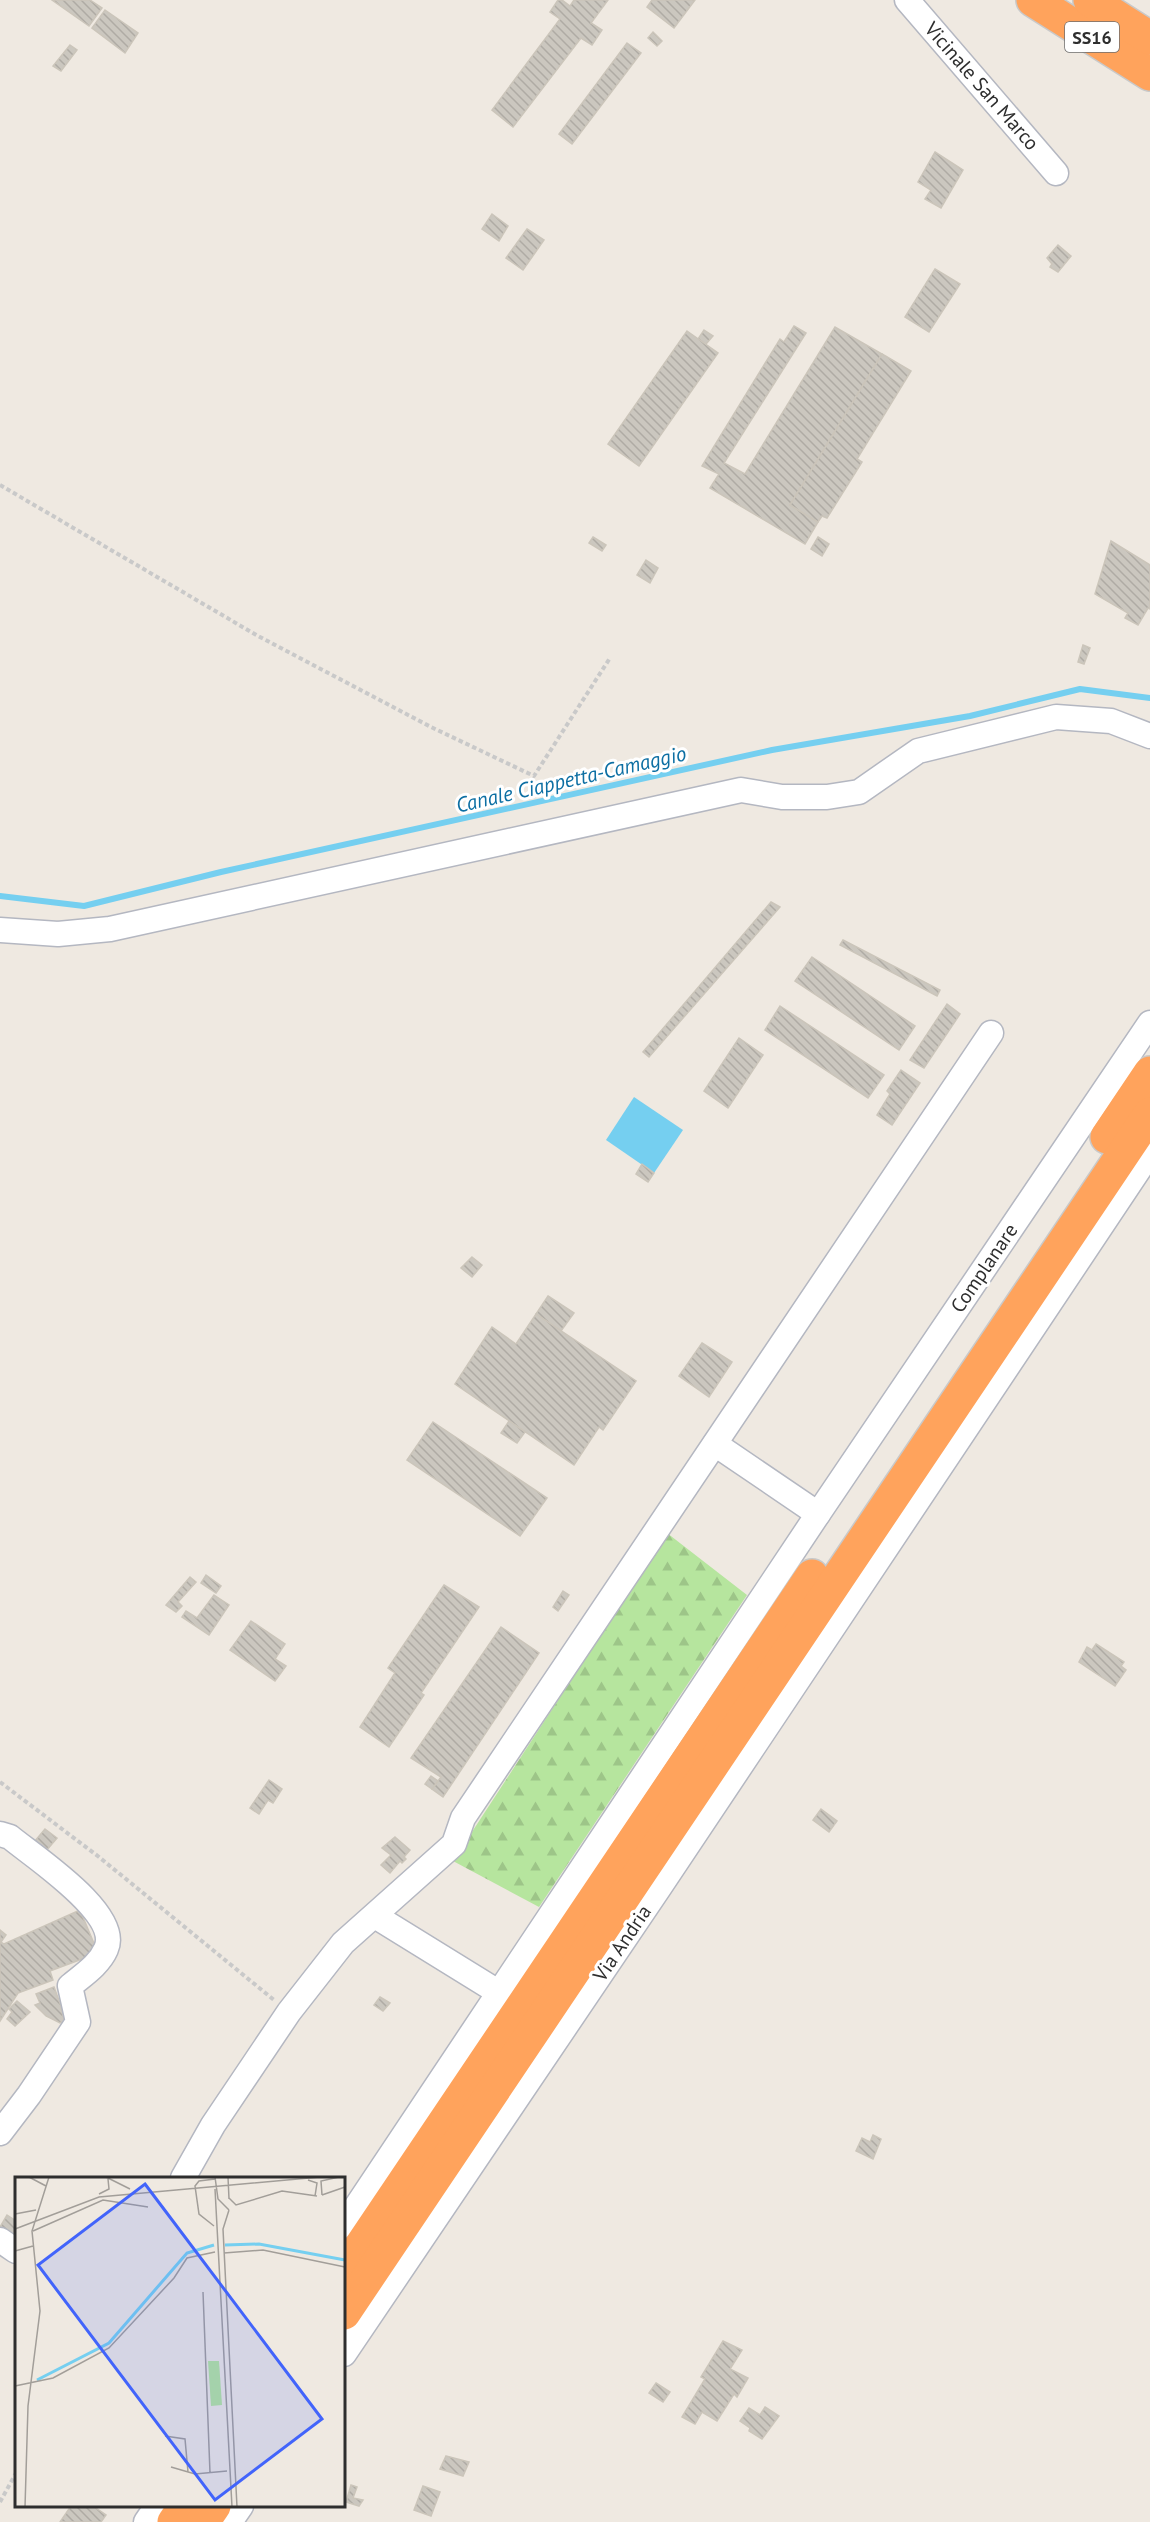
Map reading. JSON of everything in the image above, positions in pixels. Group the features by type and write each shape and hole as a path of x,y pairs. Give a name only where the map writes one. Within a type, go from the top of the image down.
{"highway":[{"name":"SS16","path":"1033,0 1150,74"},
{"name":"SS16","path":"1090,0 1150,38"},
{"path":"345,2270 1150,1073"},
{"path":"345,2312 1150,1114"},
{"path":"174,2522 184,2507"},
{"path":"203,2522 213,2507"}],"street":[{"name":"Vicinale San Marco","path":"907,0 1056,173"},
{"path":"0,930 58,934 110,929 741,790 782,796 826,796 859,792 918,751 1056,717 1111,721 1150,736"},
{"name":"Complanare","path":"818,1514 1150,1023"},
{"path":"184,2177 213,2125 289,2012 343,1943 454,1844 463,1818 991,1033"},
{"name":"Via Andria","path":"345,2353 659,1888 1150,1153"},
{"path":"345,2222 818,1514 715,1444"},
{"path":"0,1834 10,1838 89,1901 105,1923 108,1947 98,1962 70,1986 78,2022 29,2095 0,2133"},
{"path":"375,1916 498,1992"},
{"path":"0,2240 15,2250"},
{"path":"146,2522 156,2507"},
{"path":"230,2522 240,2507"}],"path":[{"path":"0,485 258,636 431,727 534,776 610,658"},
{"path":"0,1782 99,1857 289,2012"},
{"path":"0,2502 15,2474"}],"green space":[{"path":"667,1533 747,1595 539,1907 453,1861"}],"water":[{"path":"634,1097 683,1130 654,1173 606,1140"}],"building":[{"path":"52,0 90,0 102,8 89,26"},
{"path":"558,0 570,6 574,0 608,0 591,23 602,30 592,45 581,38 513,127 492,110 560,19 550,12"},
{"path":"652,0 695,0 674,28 647,7"},
{"path":"105,10 138,33 125,53 92,28"},
{"path":"653,32 662,41 657,46 648,38"},
{"path":"627,43 641,53 572,144 559,134"},
{"path":"70,45 77,50 61,71 53,66"},
{"path":"935,152 963,170 941,208 925,199 931,190 918,182"},
{"path":"492,214 508,226 499,241 482,229"},
{"path":"527,229 544,240 523,270 506,258"},
{"path":"1058,245 1071,256 1058,272 1050,267 1052,264 1047,258"},
{"path":"935,269 960,284 929,332 905,317"},
{"path":"794,326 806,333 724,463 745,474 835,327 882,354 790,505 818,522 805,544 710,488 719,474 702,466 780,339 784,342"},
{"path":"704,330 713,336 706,344 698,339"},
{"path":"687,331 718,353 639,466 608,444"},
{"path":"882,354 911,371 857,459 862,462 827,518 822,516 818,522 790,505"},
{"path":"593,537 606,545 602,551 589,543"},
{"path":"818,537 829,544 822,556 811,549"},
{"path":"1111,541 1150,565 1150,609 1148,608 1138,625 1125,618 1128,613 1095,594"},
{"path":"646,560 658,568 650,583 637,575"},
{"path":"1083,645 1090,648 1084,664 1078,662"},
{"path":"771,902 780,907 649,1057 643,1052"},
{"path":"843,940 940,990 937,996 840,945"},
{"path":"812,957 915,1026 899,1050 795,981"},
{"path":"947,1004 960,1014 924,1068 910,1060"},
{"path":"780,1006 884,1075 868,1098 765,1030"},
{"path":"739,1038 763,1055 728,1108 704,1091"},
{"path":"901,1070 920,1083 892,1125 877,1115 890,1094 887,1091"},
{"path":"642,1164 654,1173 648,1182 636,1174"},
{"path":"472,1257 482,1265 472,1277 461,1268"},
{"path":"548,1296 574,1313 561,1331 536,1314"},
{"path":"536,1314 636,1381 603,1430 599,1427 574,1465 455,1384 492,1327 516,1344"},
{"path":"702,1343 732,1362 709,1397 679,1376"},
{"path":"509,1421 525,1432 517,1443 501,1433"},
{"path":"433,1422 547,1498 520,1536 407,1460"},
{"path":"206,1575 221,1586 216,1593 201,1583"},
{"path":"190,1577 196,1582 178,1602 182,1606 176,1612 166,1605"},
{"path":"444,1585 479,1607 421,1693 424,1695 389,1747 360,1727 395,1673 388,1668"},
{"path":"563,1591 569,1595 558,1611 553,1607"},
{"path":"214,1595 229,1605 209,1635 182,1617 186,1611 197,1618"},
{"path":"251,1621 285,1644 275,1659 286,1666 275,1681 230,1650"},
{"path":"501,1627 539,1653 443,1797 432,1789 441,1777 411,1758"},
{"path":"1096,1644 1124,1662 1121,1666 1126,1670 1115,1686 1079,1662 1087,1647 1092,1650"},
{"path":"431,1776 438,1781 432,1789 425,1784"},
{"path":"269,1780 282,1789 273,1803 268,1800 259,1814 250,1808"},
{"path":"821,1809 837,1821 829,1832 813,1820"},
{"path":"45,1829 57,1838 46,1851 35,1841"},
{"path":"395,1837 410,1850 404,1857 406,1859 402,1863 400,1861 390,1873 381,1865 391,1855 382,1848"},
{"path":"80,1910 98,1953 50,1971 53,1980 18,1993 0,2021 0,1930 6,1935 1,1942 4,1944"},
{"path":"54,1987 64,2021 60,2023 46,2016 35,2005 40,2003 36,1994"},
{"path":"380,1997 390,2003 383,2011 374,2005"},
{"path":"17,2001 30,2012 15,2026 7,2019 12,2012 9,2009"},
{"path":"873,2135 881,2139 873,2159 856,2151 862,2138 870,2142"},
{"path":"7,2215 15,2220 15,2237 0,2227"},
{"path":"723,2341 742,2350 730,2369 748,2378 737,2397 734,2394 717,2421 702,2412 695,2424 682,2417 705,2379 701,2377"},
{"path":"656,2383 670,2392 663,2402 649,2393"},
{"path":"765,2407 779,2416 762,2439 749,2431 750,2428 740,2421 749,2408 760,2415"},
{"path":"446,2456 469,2462 463,2476 440,2469"},
{"path":"351,2485 357,2487 353,2498 363,2500 359,2506 346,2502"},
{"path":"423,2486 440,2492 431,2516 414,2510"},
{"path":"70,2507 94,2507 106,2515 101,2522 60,2522"}],"waterway":[{"name":"Canale Ciappetta-Camaggio","path":"0,896 84,906 221,872 772,750 970,716 1080,689 1150,698"}]}
